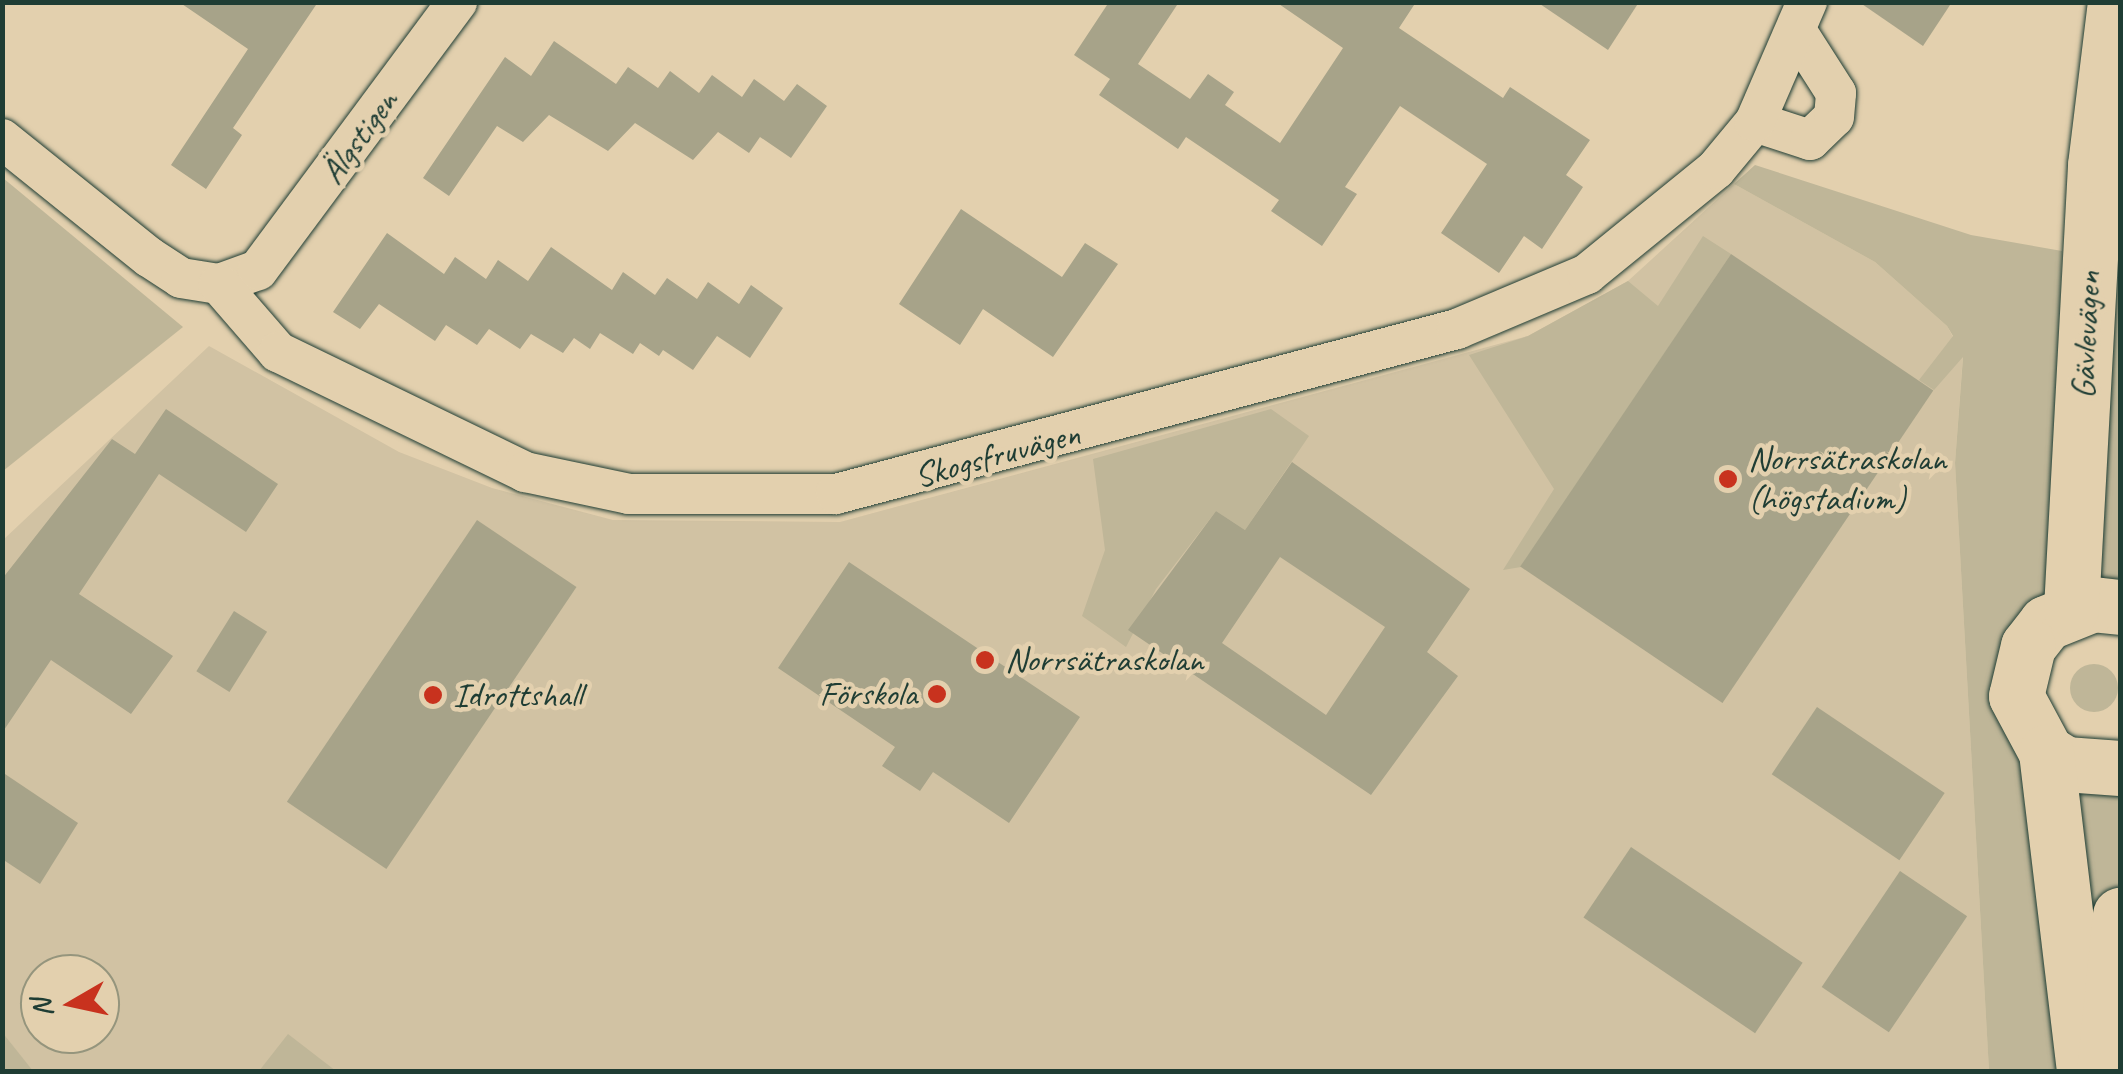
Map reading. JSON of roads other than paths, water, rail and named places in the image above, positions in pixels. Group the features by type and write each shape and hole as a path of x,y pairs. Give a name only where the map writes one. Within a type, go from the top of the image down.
{"main road":[{"name":"Gävlevägen","path":"2084,1072 2046,752 2025,726 2018,672 2046,623 2096,608 2095,165 2115,2"},
{"path":"2046,752 2065,764 2120,768"},
{"path":"2104,1072 2120,915"}],"street":[{"name":"Älgstigen","path":"220,284 258,270 457,2"},
{"name":"Skogsfruvägen","path":"1754,122 1810,140 1834,117 1836,94 1802,17"},
{"name":"Skogsfruvägen","path":"220,284 278,352 525,472 630,494 836,494 1409,344 1533,300 1651,227 1754,122 1802,17"},
{"path":"2,139 149,257 181,278 220,284"}],"place":[{"name":"Norrsätraskolan (högstadium)","path":"1728,479"},
{"name":"Norrsätraskolan","path":"985,660"},
{"name":"Förskola","path":"937,694"},
{"name":"Idrottshall","path":"433,695"}]}
